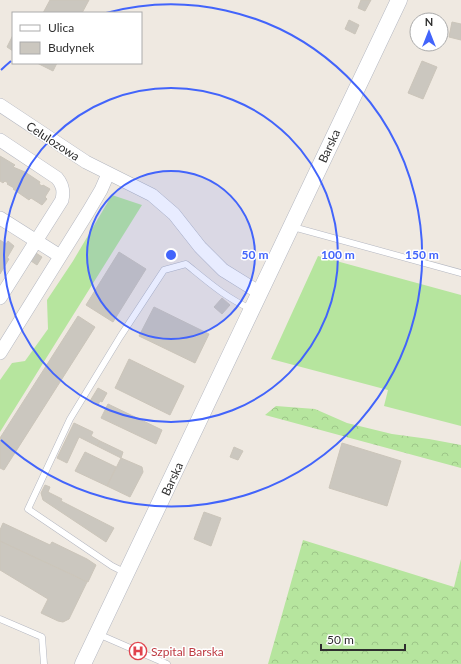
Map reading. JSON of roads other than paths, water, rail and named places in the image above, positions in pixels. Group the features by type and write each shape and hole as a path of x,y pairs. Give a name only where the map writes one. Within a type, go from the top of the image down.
{"street":[{"name":"Barska","path":"83,664 399,0"},
{"name":"Celulozowa","path":"0,105 44,135 108,174"},
{"path":"0,140 57,178 64,191 62,200 0,298"},
{"path":"0,353 88,212 101,190 108,174 152,195 174,214 200,247 223,270 260,293"},
{"path":"0,218 60,256"}],"lane":[{"path":"291,227 461,273"},
{"path":"126,573 112,566 28,509 67,426 120,337 164,270 186,264 237,303 252,309"},
{"path":"0,619 42,637 44,664"},
{"path":"98,634 167,664"}],"place":[{"name":"Szpital Barska","path":"138,651"}]}
